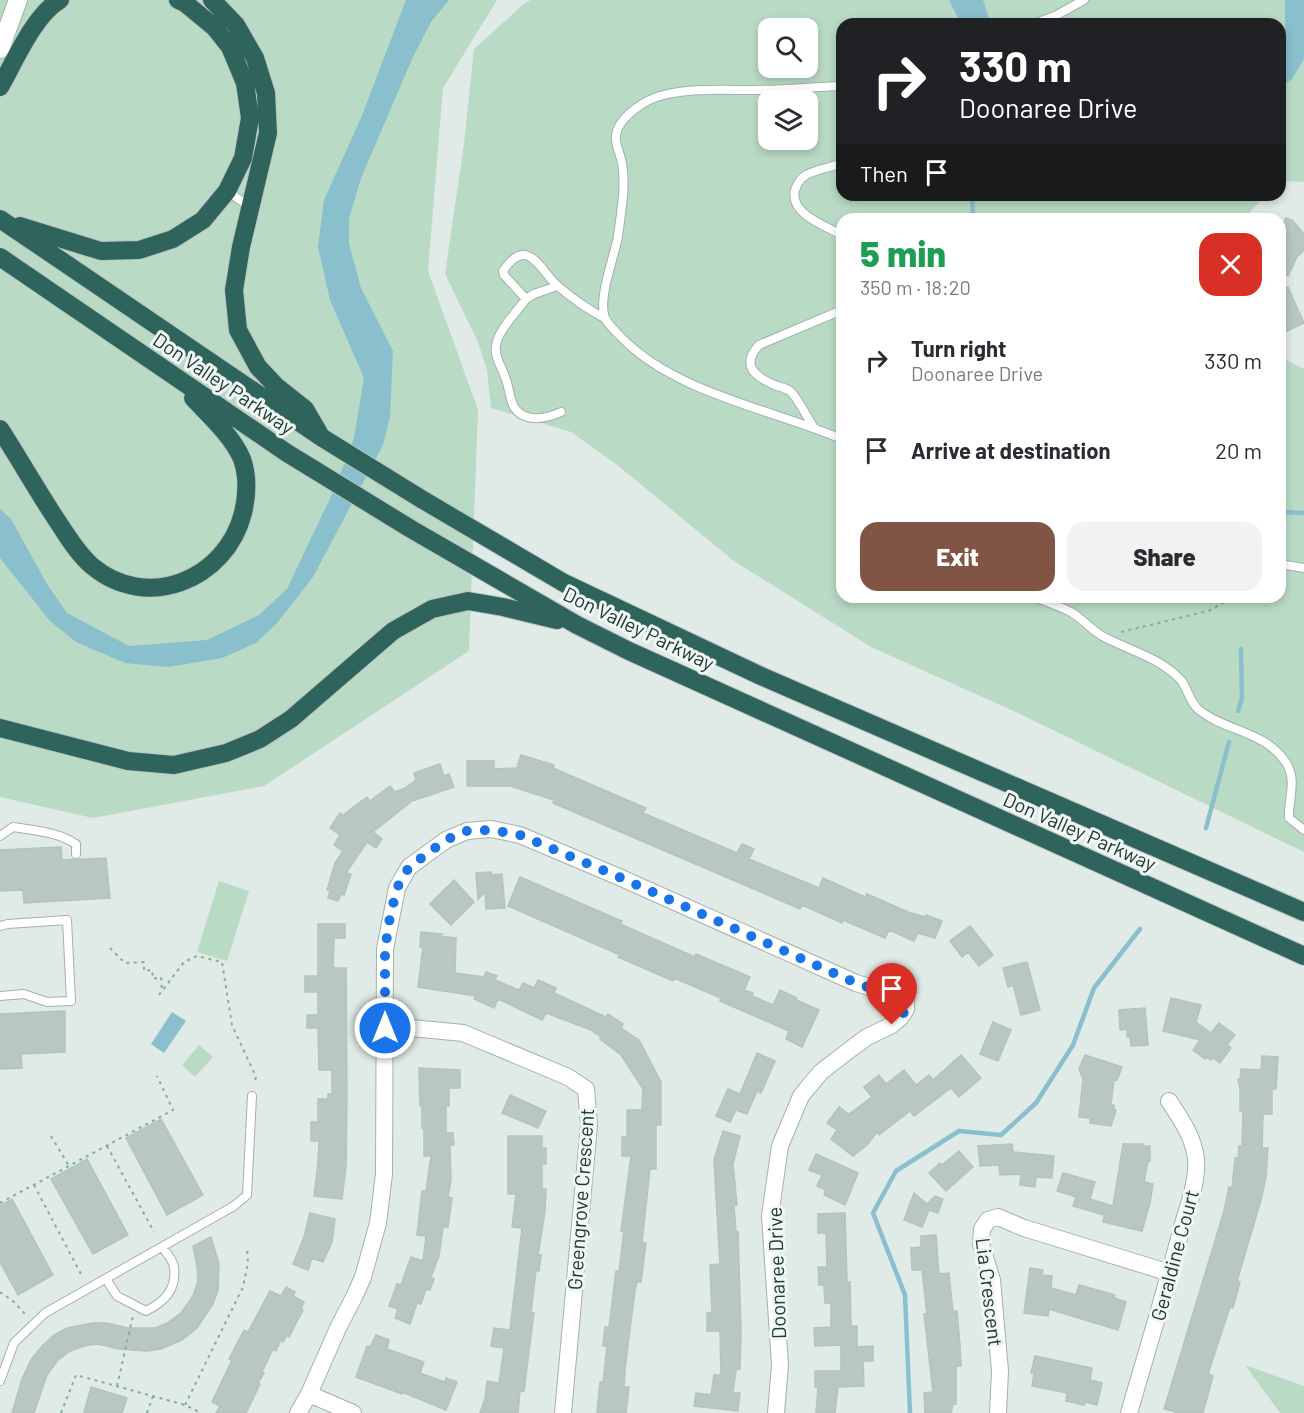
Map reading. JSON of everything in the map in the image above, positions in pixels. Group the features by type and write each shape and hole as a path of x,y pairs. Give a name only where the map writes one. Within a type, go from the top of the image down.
{"highway":[{"path":"0,87 35,26 53,4 60,0"},
{"path":"1,220 102,250 139,250 172,238 203,220 227,191 243,158 250,118 245,83 230,47 214,27 185,3 178,0"},
{"path":"212,0 236,25 255,58 266,93 268,133 241,247 234,290 238,330 258,367 276,386 305,409 321,437"},
{"name":"Don Valley Parkway","path":"1,220 321,437 564,583 761,676 1304,912"},
{"name":"Don Valley Parkway","path":"0,257 287,453 411,529 577,625 1080,857 1304,956"},
{"path":"0,429 72,543 90,565 115,579 144,587 180,583 213,565 227,549 240,522 247,494 242,459 231,442 170,373"},
{"path":"0,728 128,761 174,765 226,753 260,739 291,720 393,631 432,609 468,601 577,625"}],"main road":[{"path":"0,49 18,0"}],"street":[{"name":"Doonaree Drive","path":"385,1028 385,949 397,888 409,867 446,840 466,831 492,830 520,835 856,983 892,994 906,1002 906,1009 892,1025 867,1037 816,1078 801,1096 780,1146 770,1216 780,1365 776,1413"},
{"name":"Greengrove Crescent","path":"385,1028 401,1027 476,1037 568,1077 586,1089 589,1125 563,1413"},
{"path":"298,1413 363,1277 378,1223 384,1174 385,1028"},
{"name":"Geraldine Court","path":"1129,1413 1170,1273 1197,1161 1194,1147 1184,1124 1169,1101"},
{"name":"Lia Crescent","path":"998,1413 1000,1371 992,1280 981,1244 982,1229 988,1220 998,1217 1024,1228 1170,1273"},
{"path":"309,1394 353,1413"}],"lane":[{"path":"1050,18 1084,0"},
{"path":"606,319 603,308 606,283 618,237 623,185 621,160 615,145 618,129 632,111 659,96 689,92 836,86"},
{"path":"836,165 804,176 796,186 794,196 799,209 836,233"},
{"path":"227,191 250,207"},
{"path":"526,299 503,271 515,258 524,256 531,257 541,264 557,286 606,319 622,338 650,362 690,384 836,437"},
{"path":"557,286 526,299 498,337 495,347 516,411 529,418 541,419 561,412"},
{"path":"814,428 790,391 764,380 754,372 750,364 751,355 759,345 836,313"},
{"path":"1286,565 1304,568"},
{"path":"1049,603 1072,612 1102,637 1167,669 1182,681 1191,701 1200,711 1254,736 1276,750 1287,764 1293,781 1289,818 1304,830"},
{"path":"0,836 13,827 41,831 70,840 76,844 76,854"},
{"path":"0,926 67,920 71,1001 47,1002 24,994 0,996"},
{"path":"0,1002 14,995"},
{"path":"0,1381 14,1343 45,1314 234,1206 247,1195 252,1096"},
{"path":"106,1279 117,1296 146,1311 162,1303 172,1288 174,1265 162,1247"}],"path":[{"path":"1102,637 1208,611 1223,603"},
{"path":"110,948 125,963 144,962 144,971 152,970 153,979 162,977 162,991"},
{"path":"159,995 184,962 197,956 222,962 232,1025 256,1077 252,1096"},
{"path":"0,1203 173,1110 157,1076"},
{"path":"51,1136 69,1166"},
{"path":"107,1146 154,1232"},
{"path":"34,1185 89,1288"},
{"path":"185,1405 243,1287 248,1263 247,1247"},
{"path":"0,1293 13,1301 34,1324"},
{"path":"117,1386 135,1306"},
{"path":"62,1413 76,1375 185,1405 201,1413"},
{"path":"147,1413 153,1396"}],"green space":[{"path":"0,0 497,0 443,88 428,271 478,410 469,651 264,786 93,818 0,797"},
{"path":"531,0 1304,0 1304,182 1286,181 1286,18 836,18 836,201 1260,201 1249,213 836,213 836,603 1286,603 1286,360 1304,369 1304,852 1020,714 871,647 734,561 616,464 571,432 491,408 487,370 478,342 445,274 464,144 474,49"},
{"path":"219,881 249,891 227,961 197,952"},
{"path":"199,1045 213,1057 195,1077 182,1065"},
{"path":"1245,1365 1304,1386 1304,1413 1280,1413"}],"water":[{"path":"406,0 449,0 431,22 412,59 361,178 349,219 349,244 361,288 393,351 390,417 383,445 313,577 277,623 256,643 222,658 168,667 125,663 76,642 50,621 0,558 0,509 11,519 47,584 67,613 129,646 207,640 259,615 287,589 334,490 354,438 364,378 330,300 318,247 324,200 361,118"},
{"path":"949,0 983,0 989,18 958,18"},
{"path":"1285,0 1304,0 1304,59 1292,79 1286,84 1286,18"},
{"path":"172,1012 186,1021 164,1053 151,1044"}],"building":[{"path":"1286,218 1292,220 1304,234 1304,250 1297,257 1288,276 1286,275"},
{"path":"1288,287 1304,323 1286,332 1286,288"},
{"path":"521,755 554,765 553,768 646,808 643,813 737,853 742,844 754,849 749,859 819,888 823,878 865,897 867,894 908,912 942,921 935,938 918,933 914,941 889,930 885,938 843,920 842,923 802,905 800,909 553,803 554,800 510,786 467,786 467,761 494,761 494,769 517,768"},
{"path":"440,764 444,776 449,774 454,787 412,801 373,832 382,839 376,848 367,842 346,873 351,874 344,895 341,894 338,901 328,898 330,891 327,890 335,863 343,851 334,845 340,835 330,828 340,813 343,815 367,797 370,801 390,786 395,792 405,788 416,780 414,773"},
{"path":"61,847 62,860 106,858 110,898 24,903 23,890 0,891 0,850"},
{"path":"491,872 491,875 502,874 505,908 486,909 485,892 478,899 476,873"},
{"path":"520,877 622,921 620,924 695,957 696,954 750,977 744,990 753,993 752,996 773,1005 780,990 819,1010 802,1047 786,1039 789,1031 720,1001 721,998 674,978 673,981 508,906"},
{"path":"454,880 474,902 451,925 430,904"},
{"path":"318,924 345,924 345,938 334,938 333,968 346,968 346,1166 342,1199 314,1196 319,1141 311,1141 311,1122 318,1122 318,1099 328,1099 328,1094 332,1094 332,1070 319,1070 318,1028 307,1028 307,1015 318,1015 318,992 305,992 305,976 318,976"},
{"path":"970,926 993,955 979,966 968,952 962,957 950,941"},
{"path":"421,932 456,938 455,973 484,977 486,972 497,976 495,980 519,990 523,983 534,988 538,980 556,988 554,993 606,1017 608,1014 623,1024 621,1028 639,1040 661,1082 661,1125 656,1125 656,1169 650,1169 642,1243 646,1243 641,1282 637,1282 635,1290 625,1369 624,1387 629,1387 626,1413 597,1413 607,1346 603,1346 605,1327 609,1327 616,1271 619,1271 624,1231 621,1231 631,1156 622,1156 622,1137 627,1137 627,1110 642,1110 643,1089 621,1055 591,1030 546,1013 542,1020 498,999 494,1008 474,999 476,996 418,987 423,947 420,947"},
{"path":"1027,962 1040,1010 1021,1015 1013,985 1008,987 1003,968"},
{"path":"1171,998 1201,1005 1196,1022 1211,1033 1219,1023 1235,1035 1227,1045 1231,1048 1220,1063 1213,1058 1205,1059 1193,1050 1200,1040 1163,1031"},
{"path":"1145,1008 1148,1045 1131,1046 1130,1037 1127,1037 1127,1029 1120,1030 1119,1010"},
{"path":"65,1011 65,1052 21,1054 22,1068 0,1069 0,1014"},
{"path":"993,1022 1011,1030 998,1061 980,1054"},
{"path":"757,1053 775,1061 761,1093 757,1091 747,1114 736,1110 730,1122 716,1116 728,1089 740,1094"},
{"path":"961,1055 981,1078 959,1097 951,1088 914,1116 910,1111 879,1135 877,1132 867,1145 853,1156 831,1139 837,1130 827,1123 839,1107 849,1114 872,1097 864,1087 879,1075 886,1084 904,1070 916,1085 929,1075 933,1080"},
{"path":"1085,1055 1122,1067 1117,1080 1114,1079 1111,1105 1114,1105 1114,1110 1116,1110 1111,1126 1090,1123 1090,1118 1079,1117 1083,1079 1079,1069"},
{"path":"1262,1056 1278,1057 1276,1089 1272,1089 1272,1114 1263,1114 1262,1148 1268,1148 1266,1177 1261,1200 1237,1281 1240,1282 1233,1308 1230,1307 1208,1374 1213,1376 1203,1413 1179,1413 1164,1409 1224,1211 1229,1187 1232,1188 1235,1158 1238,1158 1239,1146 1242,1146 1243,1111 1240,1111 1238,1079 1240,1079 1241,1069 1261,1070"},
{"path":"419,1068 460,1070 460,1088 449,1088 449,1106 446,1106 446,1133 453,1133 454,1145 450,1145 451,1180 448,1197 452,1198 448,1227 443,1227 439,1256 431,1277 434,1279 430,1290 426,1289 421,1304 417,1303 410,1324 395,1318 398,1309 389,1306 397,1284 401,1285 411,1257 423,1261 426,1236 417,1235 422,1191 426,1191 431,1156 424,1156"},
{"path":"510,1095 546,1111 538,1128 502,1113"},
{"path":"161,1119 203,1195 167,1215 126,1138"},
{"path":"723,1131 740,1136 733,1164 737,1205 734,1206 736,1232 738,1232 741,1330 740,1369 736,1370 733,1393 740,1393 738,1411 694,1406 696,1393 711,1395 714,1375 721,1375 720,1331 707,1331 707,1313 712,1313 710,1265 720,1264 714,1160"},
{"path":"508,1136 542,1136 542,1148 546,1148 546,1164 542,1164 542,1189 546,1189 538,1255 541,1255 539,1271 536,1270 531,1313 534,1313 524,1391 520,1391 518,1413 480,1413 485,1399 487,1381 499,1383 504,1348 491,1346 494,1328 510,1330 522,1228 512,1227 516,1194 508,1194"},
{"path":"1012,1144 1013,1152 1054,1156 1052,1178 1036,1177 1035,1187 1020,1185 1021,1174 1000,1175 999,1165 980,1166 978,1146"},
{"path":"1123,1144 1150,1146 1150,1161 1148,1161 1144,1182 1153,1184 1142,1231 1103,1222 1104,1215 1073,1206 1076,1197 1057,1191 1063,1173 1095,1182 1090,1199 1113,1206"},
{"path":"959,1151 973,1167 946,1191 929,1173"},
{"path":"816,1154 858,1173 845,1205 824,1195 826,1190 817,1186 822,1175 809,1170"},
{"path":"87,1159 128,1235 93,1254 51,1179"},
{"path":"914,1193 927,1204 935,1196 943,1199 938,1213 929,1210 922,1227 904,1220"},
{"path":"12,1199 53,1275 18,1295 0,1262 0,1206"},
{"path":"310,1213 335,1219 332,1242 323,1262 312,1258 308,1270 293,1264 304,1237"},
{"path":"845,1213 851,1326 857,1326 857,1347 873,1346 873,1361 863,1361 864,1386 838,1387 835,1413 816,1413 818,1387 815,1387 815,1371 841,1371 841,1345 815,1346 814,1328 831,1327 831,1303 825,1303 824,1285 819,1285 818,1267 827,1267 826,1233 818,1233 818,1214"},
{"path":"936,1235 939,1274 949,1273 953,1312 957,1311 960,1345 961,1366 956,1366 956,1404 953,1404 951,1413 925,1413 924,1393 933,1392 924,1314 927,1314 922,1270 912,1270 911,1248 921,1247 921,1236"},
{"path":"211,1237 219,1264 218,1290 213,1304 197,1328 182,1340 161,1349 147,1351 119,1349 98,1344 70,1351 57,1361 47,1375 34,1413 12,1413 22,1379 31,1360 54,1335 67,1328 93,1323 107,1323 128,1328 155,1328 181,1313 193,1296 198,1281 193,1246"},
{"path":"1030,1268 1043,1270 1042,1275 1052,1276 1051,1288 1076,1295 1079,1285 1115,1295 1114,1298 1126,1302 1118,1330 1049,1309 1048,1316 1024,1313"},
{"path":"286,1287 295,1292 293,1296 304,1302 301,1309 303,1310 289,1337 287,1335 283,1342 281,1340 276,1351 273,1349 246,1413 216,1413 220,1406 212,1402 232,1360 229,1359 244,1330 248,1332 270,1291 281,1296"},
{"path":"376,1335 389,1340 387,1349 424,1362 420,1373 445,1382 446,1378 457,1382 446,1410 356,1377 367,1346 370,1347"},
{"path":"1035,1356 1092,1368 1090,1380 1102,1383 1097,1405 1066,1401 1067,1393 1032,1386 1034,1373 1031,1373"},
{"path":"91,1387 127,1398 122,1413 84,1413"}],"waterway":[{"path":"972,201 973,213"},
{"path":"1286,512 1304,513"},
{"path":"1238,711 1242,698 1241,649"},
{"path":"1206,828 1229,742"},
{"path":"910,1413 905,1295 873,1213 896,1171 959,1131 1001,1135 1036,1103 1073,1045 1094,988 1140,929"}],"route":[{"path":"385,1028 385,949 397,888 409,867 446,840 466,831 492,830 520,835 856,983 903,999 906,1002 906,1009 892,1025"}]}
